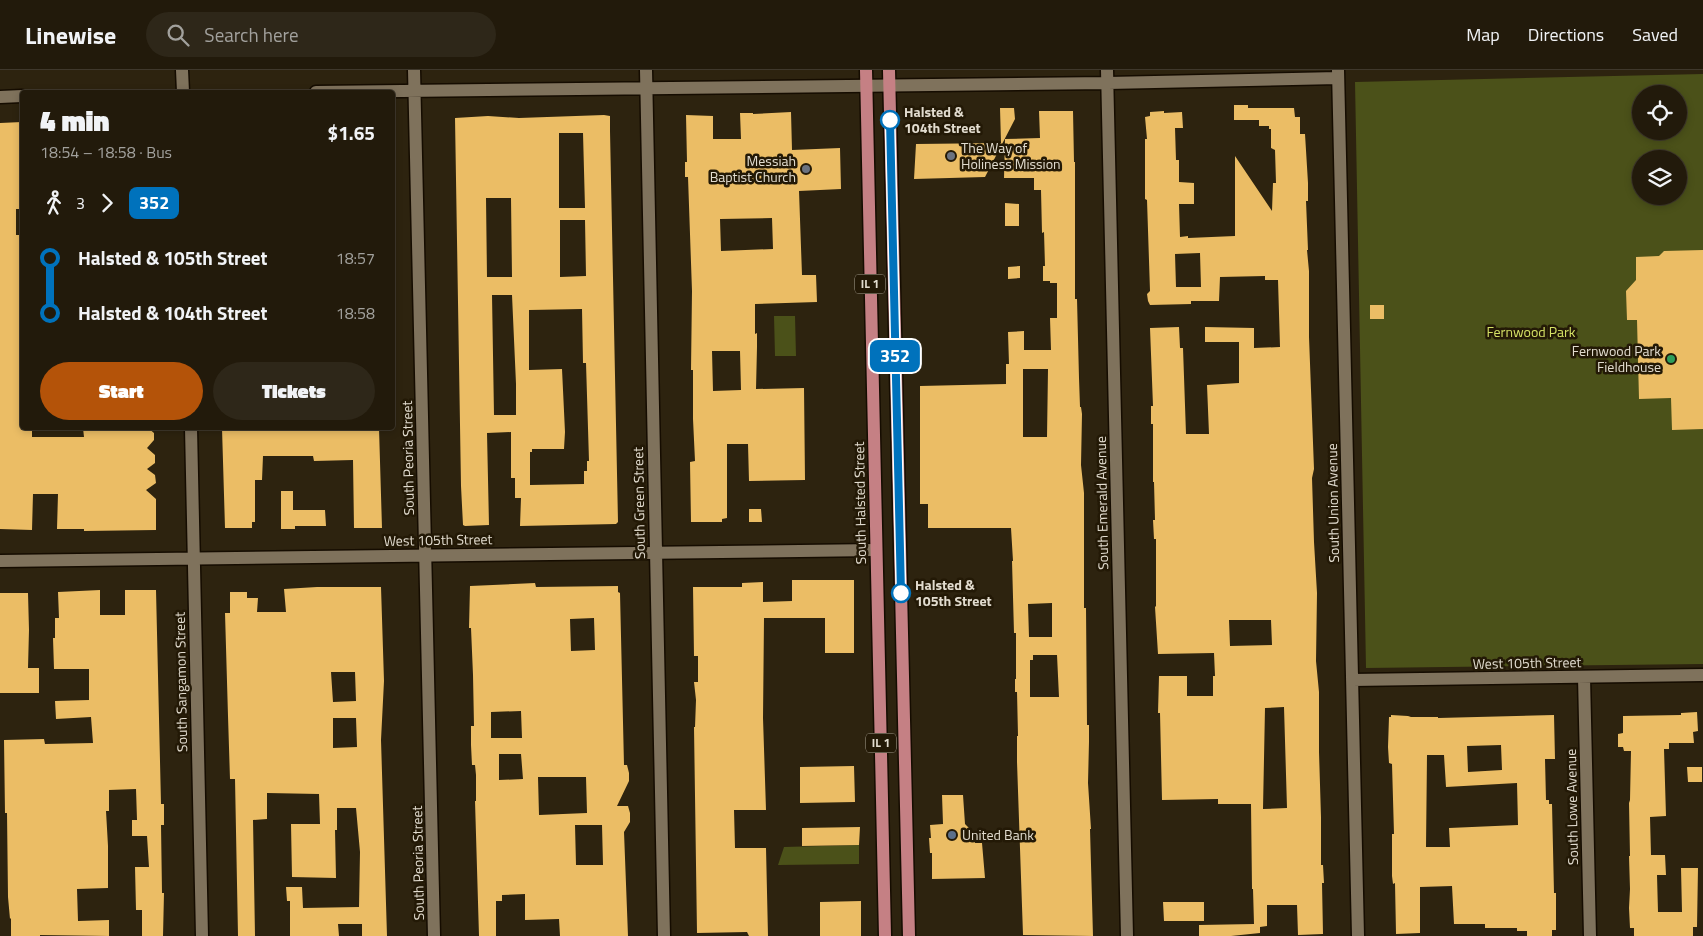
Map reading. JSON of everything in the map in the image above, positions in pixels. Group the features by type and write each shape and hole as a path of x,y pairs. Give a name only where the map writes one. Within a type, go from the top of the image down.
{"main road":[{"name":"South Halsted Street","path":"866,70 885,936"},
{"name":"IL 1","path":"889,70 909,936"},
{"path":"876,550 900,550"}],"street":[{"path":"182,70 183,90"},
{"name":"South Peoria Street","path":"414,70 434,936"},
{"name":"South Green Street","path":"646,70 664,936"},
{"path":"395,91 866,86 1108,76 1338,74"},
{"name":"South Union Avenue","path":"1338,74 1358,936"},
{"name":"South Emerald Avenue","path":"1108,76 1127,936"},
{"path":"0,96 20,96"},
{"name":"South Sangamon Street","path":"191,430 202,936"},
{"name":"West 105th Street","path":"0,561 876,550"},
{"name":"West 105th Street","path":"1352,680 1703,675"},
{"name":"South Lowe Avenue","path":"1584,677 1590,936"}],"green space":[{"name":"Fernwood Park","path":"1703,74 1703,664 1366,668 1355,82"},
{"path":"774,316 795,316 796,356 775,356"},
{"path":"859,845 859,864 778,865 784,847"}],"building":[{"path":"1234,105 1248,105 1248,108 1294,108 1295,117 1300,117 1300,134 1305,134 1308,183 1308,201 1306,201 1307,250 1314,469 1312,478 1317,593 1316,661 1319,692 1321,865 1323,865 1324,883 1322,883 1323,934 1298,935 1297,905 1267,905 1267,926 1260,927 1260,933 1231,936 1199,936 1199,925 1254,924 1251,804 1218,804 1218,799 1162,800 1160,713 1158,713 1159,676 1187,676 1187,696 1213,696 1213,676 1215,676 1214,653 1158,654 1155,607 1156,539 1154,539 1153,520 1155,520 1150,328 1179,327 1180,348 1183,348 1186,434 1209,434 1207,385 1239,383 1239,342 1205,342 1205,327 1254,328 1254,348 1280,347 1278,280 1265,280 1265,276 1220,277 1219,301 1191,301 1191,304 1150,305 1147,294 1150,291 1147,200 1145,199 1145,139 1147,139 1145,117 1150,116 1150,112 1182,112 1183,128 1175,128 1176,160 1179,160 1179,182 1194,183 1194,204 1179,204 1180,237 1188,236 1188,238 1235,236 1235,156 1272,211 1273,183 1276,183 1275,150 1271,148 1271,129 1269,129 1269,126 1259,126 1259,120 1234,120","holes":["1200,253 1201,287 1176,287 1175,254","1229,620 1271,620 1272,645 1230,646","1284,707 1287,808 1263,809 1265,708"]},
{"name":"The Way of Holiness Mission","path":"1000,108 1014,108 1015,119 985,177 914,179 916,144 1001,143"},
{"path":"1039,111 1073,111 1075,299 1077,299 1080,407 1082,414 1081,465 1084,493 1084,608 1086,608 1087,725 1089,725 1088,783 1093,936 1023,935 1017,762 1017,692 1015,692 1016,633 1014,633 1011,528 928,528 928,504 920,504 920,386 1006,384 1006,364 1009,364 1008,332 1024,331 1024,350 1051,350 1050,318 1057,318 1057,283 1043,281 1043,266 1045,266 1041,190 1034,190 1034,178 1004,178 1005,139 1040,138","holes":["1023,369 1048,369 1047,437 1023,437","1052,603 1052,637 1029,637 1028,604","1033,655 1057,655 1059,697 1030,697 1030,660 1033,660"]},
{"path":"791,112 792,150 840,148 841,189 799,191 802,275 816,275 817,302 755,304 755,334 757,333 756,389 804,388 805,480 749,481 748,444 727,444 727,518 722,519 722,522 691,522 690,462 695,461 693,370 691,370 692,291 688,177 685,177 685,162 687,162 686,115 713,116 713,139 741,139 740,113","holes":["772,218 773,249 721,251 720,219","712,351 740,351 741,390 713,391"]},
{"path":"488,116 519,118 610,116 618,522 616,524 520,526 521,498 515,498 515,478 511,478 511,432 487,433 489,525 463,525 455,118","holes":["559,133 583,133 585,208 559,208","486,198 511,198 512,277 487,277","560,220 585,220 586,276 560,277","492,295 512,295 516,415 494,415","582,309 583,363 586,363 589,461 587,461 587,471 584,471 584,484 530,485 530,452 532,452 532,449 564,449 565,432 562,369 529,370 529,310"]},
{"path":"20,122 20,209 16,209 16,235 20,235 20,430 32,430 32,437 84,437 83,430 150,430 154,433 154,440 147,448 155,455 155,463 147,469 155,475 156,483 146,490 156,499 156,530 84,531 84,529 57,529 58,494 33,494 32,530 0,529 0,123"},
{"path":"1005,203 1019,204 1019,226 1005,226"},
{"name":"Fernwood Park Fieldhouse","path":"1703,250 1703,429 1672,430 1671,398 1639,399 1637,320 1627,320 1626,291 1636,280 1636,257 1659,256 1664,251"},
{"path":"1020,266 1020,278 1008,279 1008,267"},
{"path":"1370,305 1384,305 1384,319 1370,319"},
{"path":"222,430 379,430 382,528 354,528 353,460 314,461 313,456 263,456 262,480 255,480 255,522 252,522 252,528 225,528"},
{"path":"281,491 293,491 293,510 325,510 326,526 295,526 295,529 281,529"},
{"path":"749,509 761,509 762,522 749,522"},
{"path":"792,580 854,580 854,653 825,653 825,618 764,618 763,718 766,810 734,810 735,848 766,848 768,936 749,936 747,932 697,933 694,727 696,700 694,682 698,682 698,656 694,656 693,587 742,587 742,583 763,582 763,602 792,601"},
{"path":"535,583 536,587 618,586 618,592 620,593 624,765 627,765 629,781 617,806 628,806 630,813 630,822 624,832 628,936 560,936 559,919 525,920 525,894 502,895 502,901 496,901 496,936 479,936 476,775 475,765 472,765 471,745 471,726 474,726 471,628 469,628 470,586","holes":["594,618 595,650 571,651 570,619","521,711 522,738 491,738 491,712","499,754 521,754 523,779 499,780","538,777 586,777 587,813 539,815","575,825 602,825 603,865 576,865"]},
{"path":"381,587 384,681 381,740 387,936 362,936 362,924 338,924 339,936 290,936 290,901 287,901 286,887 302,887 303,908 359,907 360,852 356,808 337,808 337,830 335,830 336,878 292,877 291,824 320,824 319,794 267,793 267,819 253,820 255,936 238,936 235,779 230,779 225,613 230,613 230,592 247,592 247,598 258,598 257,612 286,612 284,589","holes":["331,672 355,672 356,701 333,702","333,718 356,718 357,747 333,748"]},
{"path":"100,590 100,615 125,615 125,590 156,590 161,804 164,804 164,825 161,825 162,893 164,893 163,936 142,936 142,910 136,910 135,867 149,867 147,836 132,836 132,820 137,820 136,789 109,790 109,811 106,811 108,888 77,889 78,921 109,920 109,936 11,936 8,897 7,813 5,813 4,740 44,739 45,744 93,743 91,717 56,719 55,701 89,700 89,669 54,669 53,638 55,638 55,618 59,618 58,592"},
{"path":"0,593 28,593 28,668 39,668 39,693 0,693"},
{"path":"1697,712 1698,731 1693,732 1694,743 1669,743 1669,749 1664,749 1666,816 1650,817 1651,855 1665,855 1666,875 1657,875 1658,912 1682,912 1681,868 1698,868 1697,927 1693,927 1693,936 1634,936 1634,928 1630,928 1629,908 1631,751 1624,751 1623,747 1618,747 1618,734 1623,733 1623,716 1681,715 1681,713"},
{"path":"1391,715 1438,718 1554,715 1555,759 1545,759 1546,800 1549,800 1549,804 1552,804 1554,893 1556,893 1556,930 1552,930 1552,936 1527,936 1527,931 1517,931 1517,928 1485,928 1485,924 1454,924 1452,886 1420,887 1420,933 1396,934 1395,883 1393,884 1392,876 1392,834 1394,834 1392,764 1389,763 1388,747 1389,717","holes":["1501,745 1502,770 1468,772 1467,746","1427,755 1444,755 1446,787 1517,783 1518,825 1449,828 1450,847 1426,847"]},
{"path":"854,766 855,802 800,803 800,767"},
{"path":"1687,767 1702,767 1702,782 1688,782"},
{"name":"United Bank","path":"942,795 963,795 965,824 974,833 975,843 982,843 985,878 932,879 930,825 943,824"},
{"path":"860,827 859,845 802,846 802,828"},
{"path":"861,901 861,936 820,936 820,902"},
{"path":"1163,902 1204,902 1204,921 1164,921"}],"bus line":[{"name":"352","path":"890,120 901,593"}],"place":[{"name":"Halsted & 104th Street","path":"890,120"},
{"name":"The Way of Holiness Mission","path":"951,156"},
{"name":"Messiah Baptist Church","path":"806,169"},
{"name":"Fernwood Park Fieldhouse","path":"1671,359"},
{"name":"Halsted & 105th Street","path":"901,593"},
{"name":"United Bank","path":"952,835"}]}
